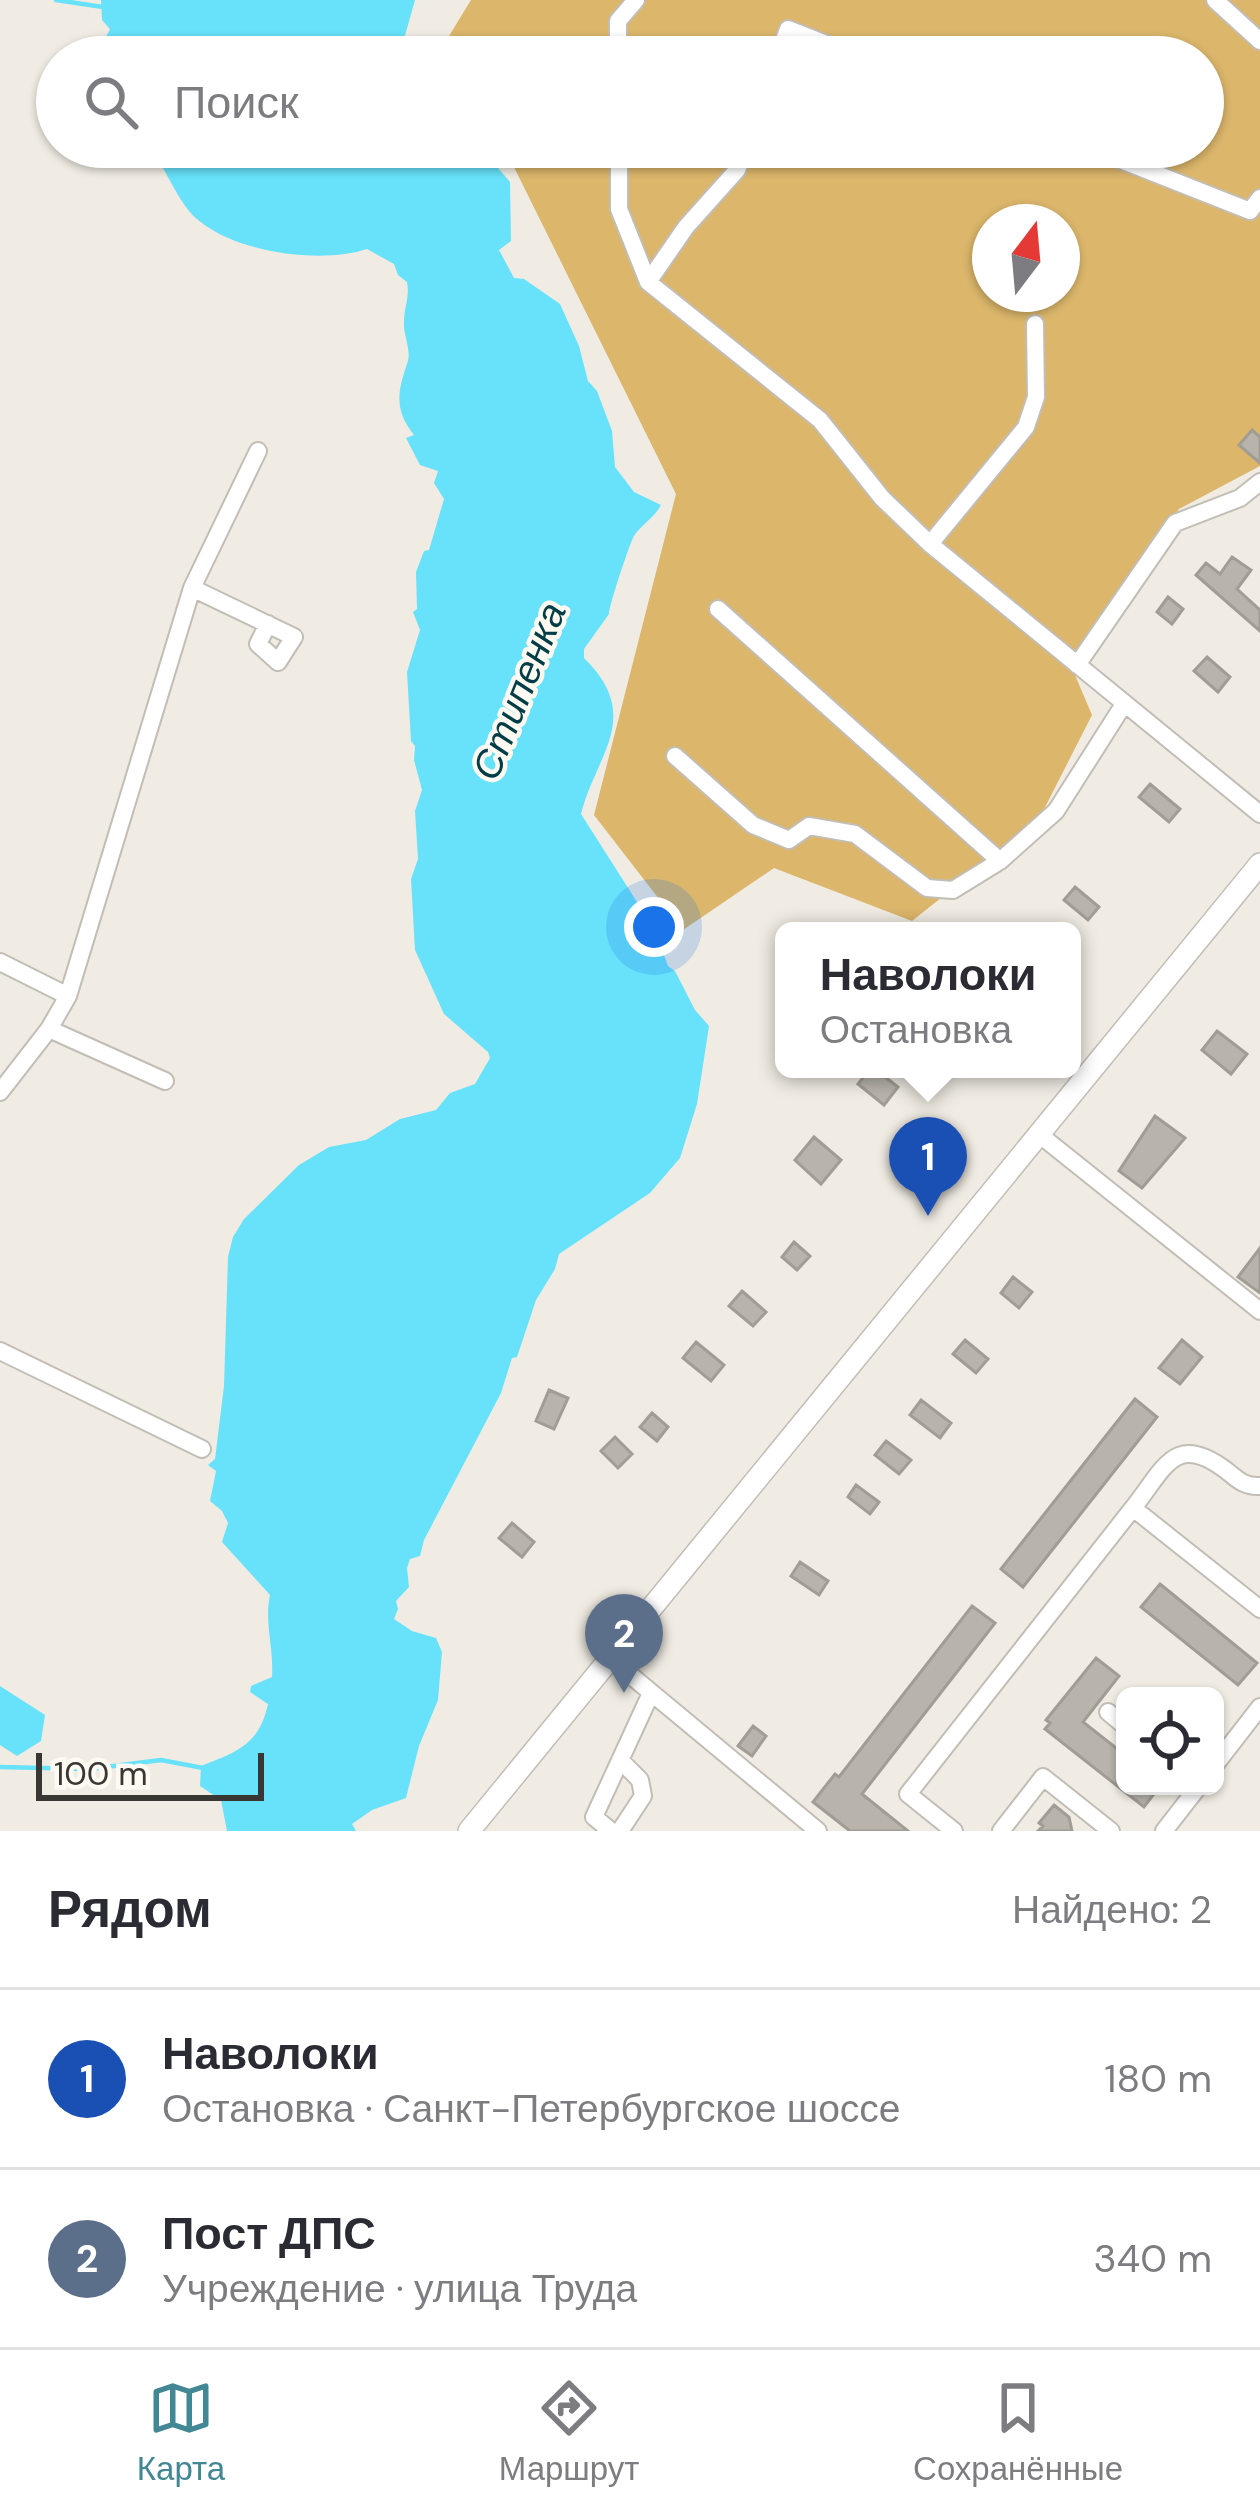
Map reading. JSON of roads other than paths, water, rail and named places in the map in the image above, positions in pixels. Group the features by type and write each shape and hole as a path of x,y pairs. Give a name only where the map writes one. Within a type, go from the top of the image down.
{"main road":[{"path":"469,1831 1260,865"}],"street":[{"path":"618,36 618,21 636,0"},
{"path":"1215,0 1260,41"},
{"path":"619,168 619,209 648,282 820,420 882,498 930,544 1260,814"},
{"path":"648,282 686,227 738,168"},
{"path":"1141,168 1250,211 1260,198"},
{"path":"930,544 1026,427 1036,397 1035,324"},
{"path":"0,1093 68,996 192,588 258,451"},
{"path":"1077,665 1175,523 1240,498 1260,482"},
{"path":"192,588 268,624"},
{"path":"718,609 1000,861"},
{"path":"675,756 753,825 789,840 809,826 855,834 927,888 953,890 1000,861 1055,811 1124,704"},
{"path":"0,962 68,996"},
{"path":"49,1029 165,1081"},
{"path":"1040,1136 1260,1311"},
{"path":"0,1351 202,1449"},
{"path":"954,1831 908,1794 1170,1461 1192,1451 1205,1454 1245,1485 1260,1486"},
{"path":"1133,1508 1260,1609"},
{"path":"611,1659 818,1831"},
{"path":"620,1760 640,1780 643,1796 615,1831 594,1817 620,1760 651,1693"},
{"path":"1224,1753 1260,1707"},
{"path":"1108,1712 1116,1719"},
{"path":"1001,1831 1043,1778 1111,1831"},
{"path":"1163,1831 1192,1795"}],"water":[{"path":"101,0 415,0 405,36 106,36 110,29 102,20"},
{"name":"Стипенка","path":"162,168 498,168 510,182 511,241 499,250 514,278 524,279 560,304 612,431 615,467 634,492 661,505 634,536 609,614 584,649 584,658 611,699 613,717 611,736 581,814 637,902 672,928 664,955 668,966 709,1026 697,1104 680,1158 650,1193 559,1254 501,1393 420,1556 410,1559 409,1587 396,1601 394,1619 436,1638 442,1652 438,1700 419,1746 406,1798 372,1810 352,1824 356,1831 227,1831 221,1800 200,1786 201,1766 236,1751 259,1729 268,1704 250,1692 251,1686 272,1677 270,1595 222,1542 228,1523 210,1501 216,1471 208,1465 215,1459 224,1386 228,1257 244,1219 299,1165 329,1147 366,1140 400,1119 436,1110 450,1093 475,1084 490,1058 444,1014 415,950 411,879 418,859 415,811 422,790 411,741 407,672 420,630 413,612 417,609 416,572 424,551 429,550 444,499 434,483 438,471 420,465 406,438 414,435 399,399 409,356 404,327 408,287 394,264 367,249 324,256 248,245 205,225 178,195"},
{"path":"0,1686 45,1715 41,1741 17,1756 0,1745"}],"waterway":[{"path":"56,0 103,7"},
{"path":"0,1767 90,1769 161,1760 203,1768"}],"place":[{"name":"Наволоки","path":"928,1216"},
{"name":"Пост ДПС","path":"624,1693"}]}
